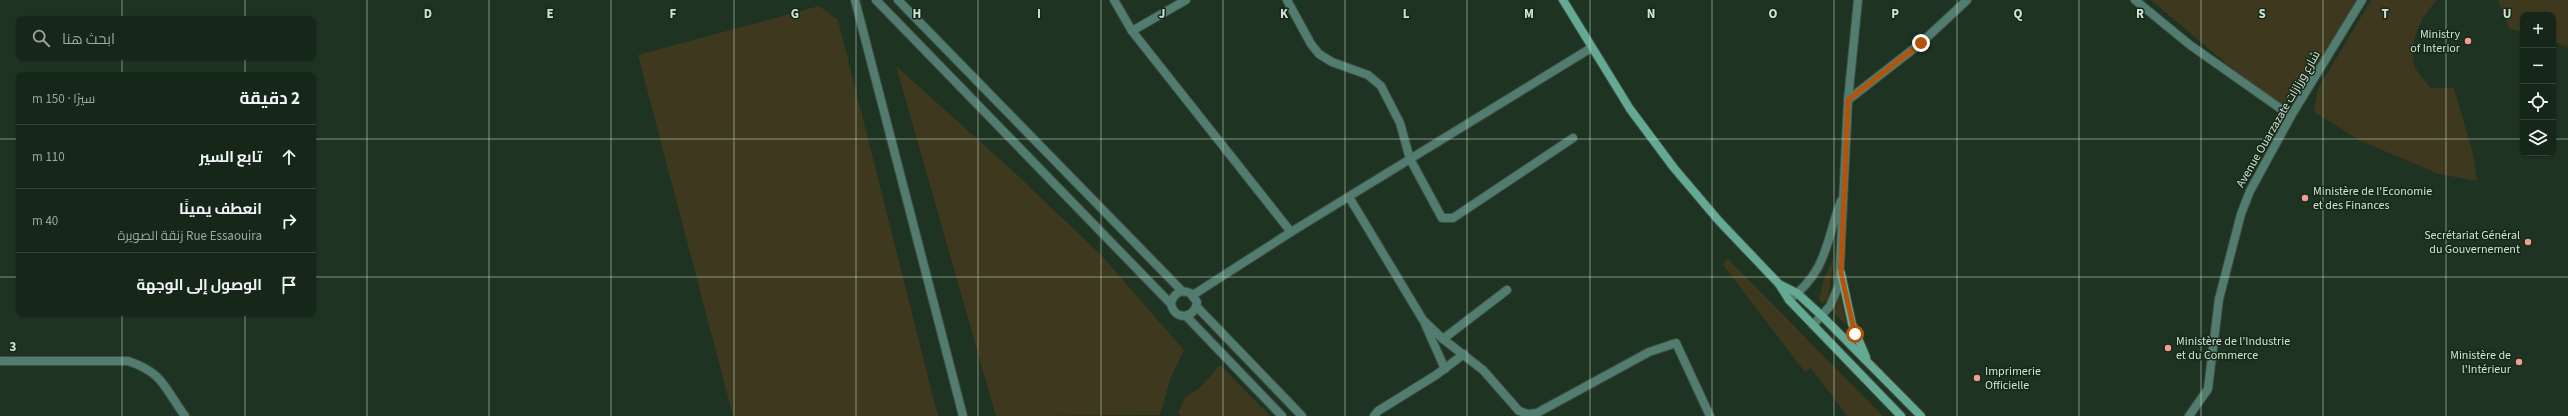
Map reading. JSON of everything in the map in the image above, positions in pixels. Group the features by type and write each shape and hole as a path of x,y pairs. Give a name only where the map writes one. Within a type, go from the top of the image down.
{"main road":[{"path":"1563,0 1591,48 1630,109 1674,168 1719,221 1779,284 1789,300 1901,416"},
{"path":"1841,273 1852,324 1869,363"},
{"path":"1779,284 1797,293 1822,316 1921,416"}],"street":[{"path":"855,0 963,416"},
{"path":"876,0 1172,304"},
{"path":"898,0 1182,291 1193,295"},
{"path":"1114,0 1132,31 1291,232"},
{"path":"1132,31 1186,0"},
{"path":"1287,0 1311,44 1319,54 1332,62 1368,75 1381,86 1400,123 1410,159 1440,215 1449,219 1573,138"},
{"path":"1813,325 1822,316 1836,296 1841,273 1848,100 1858,0"},
{"path":"1848,100 1921,43 1967,0"},
{"path":"2135,0 2190,45 2291,116"},
{"name":"Avenue Ouarzazate شارع ورزازات","path":"2189,416 2208,389 2219,299 2241,214 2250,191 2291,116 2362,0"},
{"path":"1193,295 1291,232 1591,48"},
{"path":"1789,300 1813,276 1824,257 1844,195"},
{"path":"1349,197 1423,320 1445,369"},
{"path":"1443,339 1507,290"},
{"path":"1182,291 1174,296 1172,304 1174,312 1186,316 1282,416"},
{"path":"1193,295 1196,307 1302,416"},
{"path":"1186,316 1194,311 1196,307"},
{"path":"1423,320 1443,339 1483,370 1519,411 1525,414 1537,413 1649,352 1676,344 1710,416"},
{"path":"1374,416 1378,411 1445,369 1464,354"},
{"path":"0,361 128,361 142,366 164,383 185,416"}],"shaded area":[{"path":"2151,0 2362,0 2302,88 2279,108"},
{"path":"2371,0 2437,0 2421,21 2413,47 2414,65 2430,88 2454,88 2473,154 2477,181 2439,174 2361,141 2314,112 2318,89"},
{"path":"2498,0 2568,0 2568,48 2556,42 2556,12 2520,12 2520,31 2509,28"},
{"path":"819,6 838,20 938,416 733,416 638,55"},
{"path":"896,66 1014,172 1101,255 1184,350 1171,377 1160,415 996,416"},
{"path":"1834,258 1828,299 1823,303 1819,300 1824,278"},
{"path":"1728,259 1883,416 1847,416 1811,368 1805,372 1723,265"},
{"path":"1840,294 1846,325 1834,313"},
{"path":"1220,365 1270,416 1181,416 1178,414 1185,397 1201,387"}],"place":[{"name":"Ministry of Interior","path":"2468,41"},
{"name":"Ministère de l'Economie et des Finances","path":"2305,198"},
{"name":"Secrétariat Général du Gouvernement","path":"2528,242"},
{"name":"Ministère de l’Industrie et du Commerce","path":"2168,348"},
{"name":"Ministère de l'Intérieur","path":"2519,362"},
{"name":"Imprimerie Officielle","path":"1977,378"}],"route":[{"path":"1855,334 1847,306 1841,273 1848,100 1921,43"}]}
